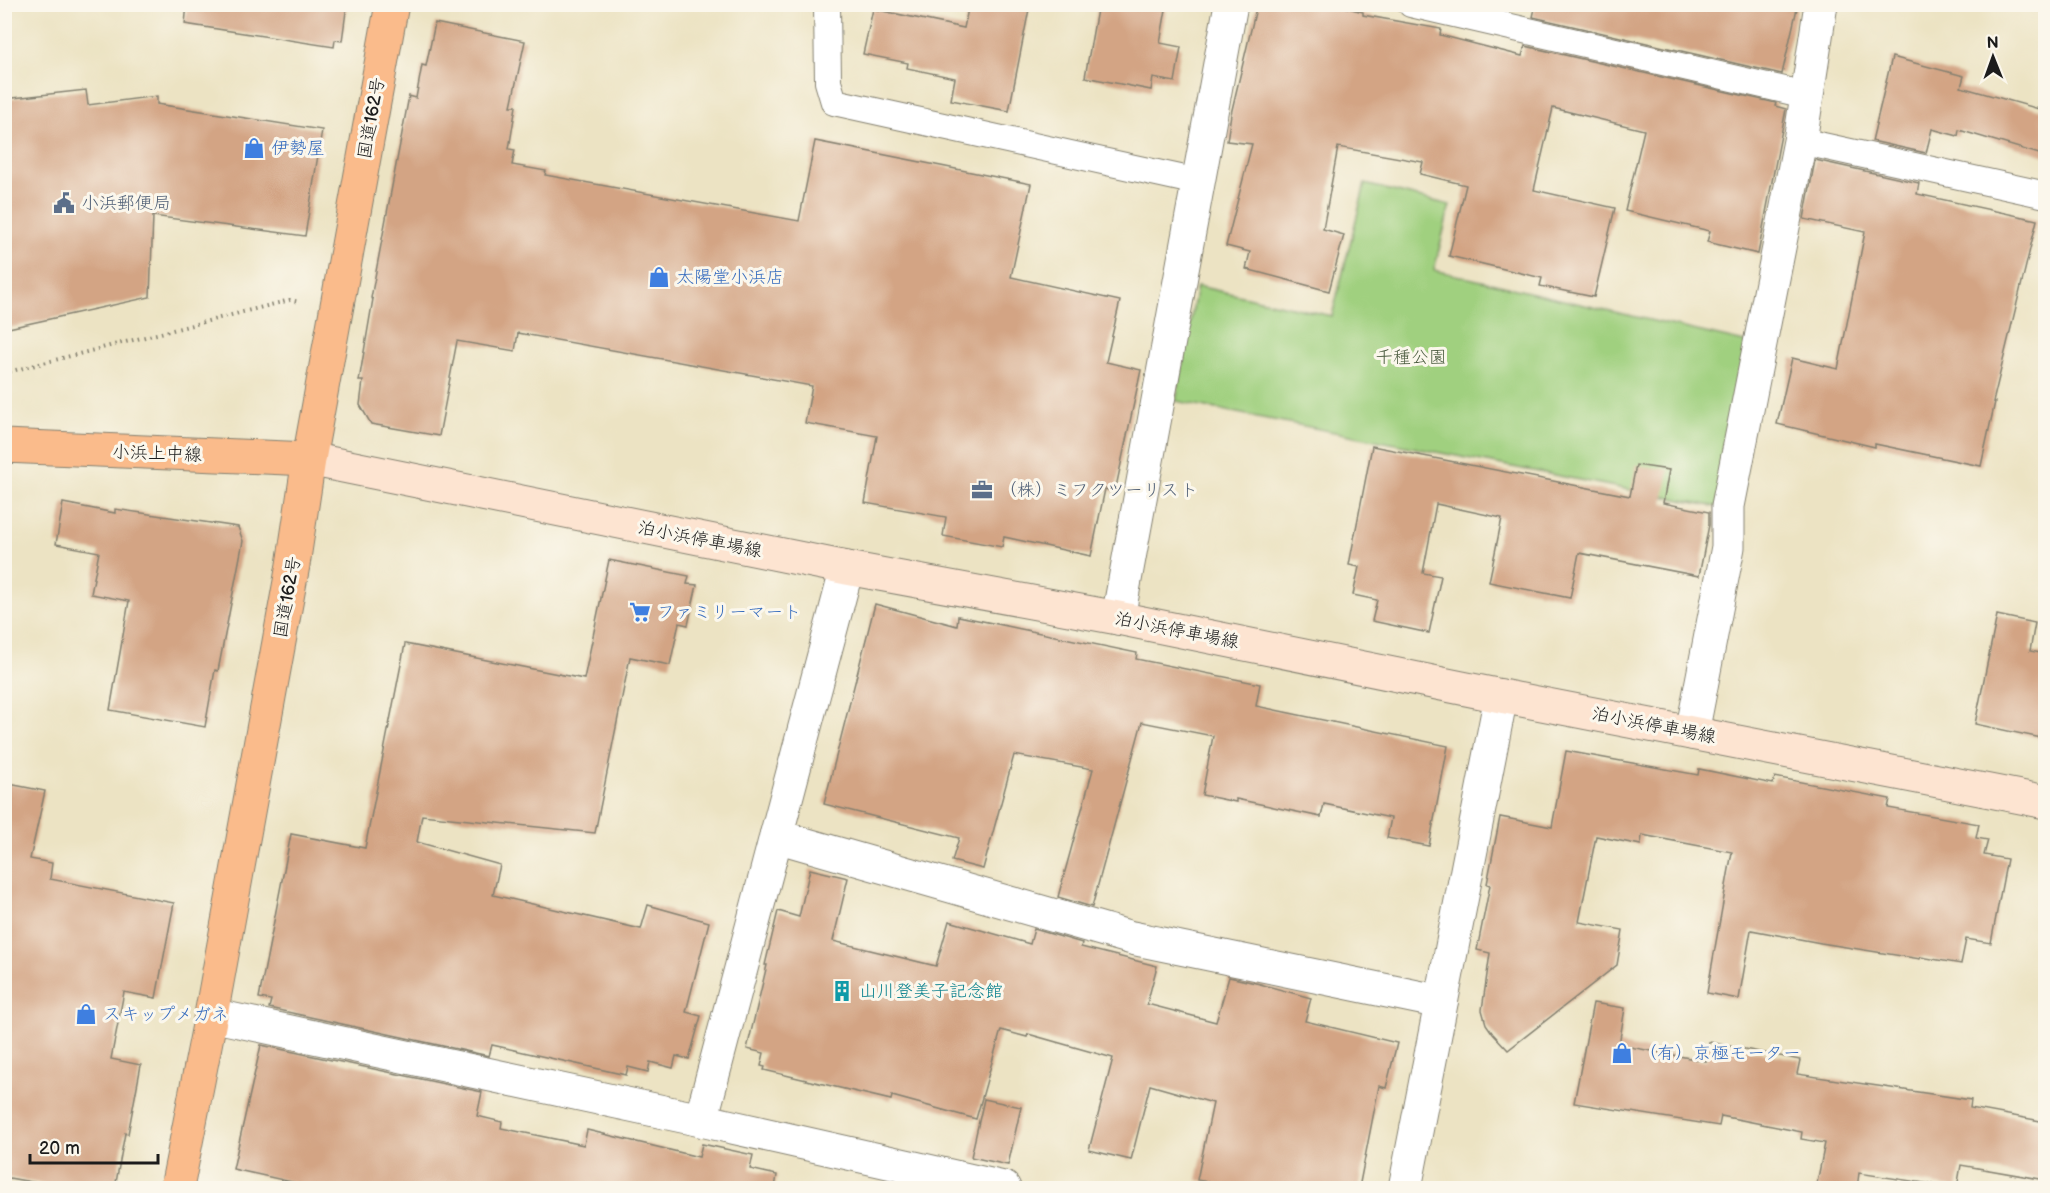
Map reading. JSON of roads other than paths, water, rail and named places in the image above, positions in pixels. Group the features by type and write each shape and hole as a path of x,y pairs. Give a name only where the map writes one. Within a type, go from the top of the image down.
{"main road":[{"name":"国道162号","path":"177,1188 293,565 309,459 392,4"},
{"name":"小浜上中線","path":"4,446 309,459"},
{"name":"泊小浜停車場線","path":"309,459 848,568 1118,618 1501,696 2046,802"}],"street":[{"path":"1118,618 1231,4"},
{"path":"1692,733 1728,547 1728,506 1800,141 1821,4"},
{"path":"701,1120 848,568"},
{"path":"1405,1188 1501,696"},
{"path":"776,836 1132,938 1441,1002"},
{"path":"211,1015 701,1120 891,1176 1004,1188"}],"lane":[{"path":"827,4 828,82 834,102 1198,182"},
{"path":"1411,4 1806,95"},
{"path":"1800,141 2046,195"}],"place":[{"name":"伊勢屋","path":"254,148"},
{"name":"小浜郵便局","path":"64,203"},
{"name":"太陽堂小浜店","path":"659,277"},
{"name":"（株）ミフクツーリスト","path":"982,490"},
{"name":"ファミリーマート","path":"640,612"},
{"name":"山川登美子記念館","path":"842,991"},
{"name":"スキップメガネ","path":"86,1014"},
{"name":"（有）京極モーター","path":"1622,1053"}],"park label":[{"name":"千種公園","path":"1411,357"}]}
